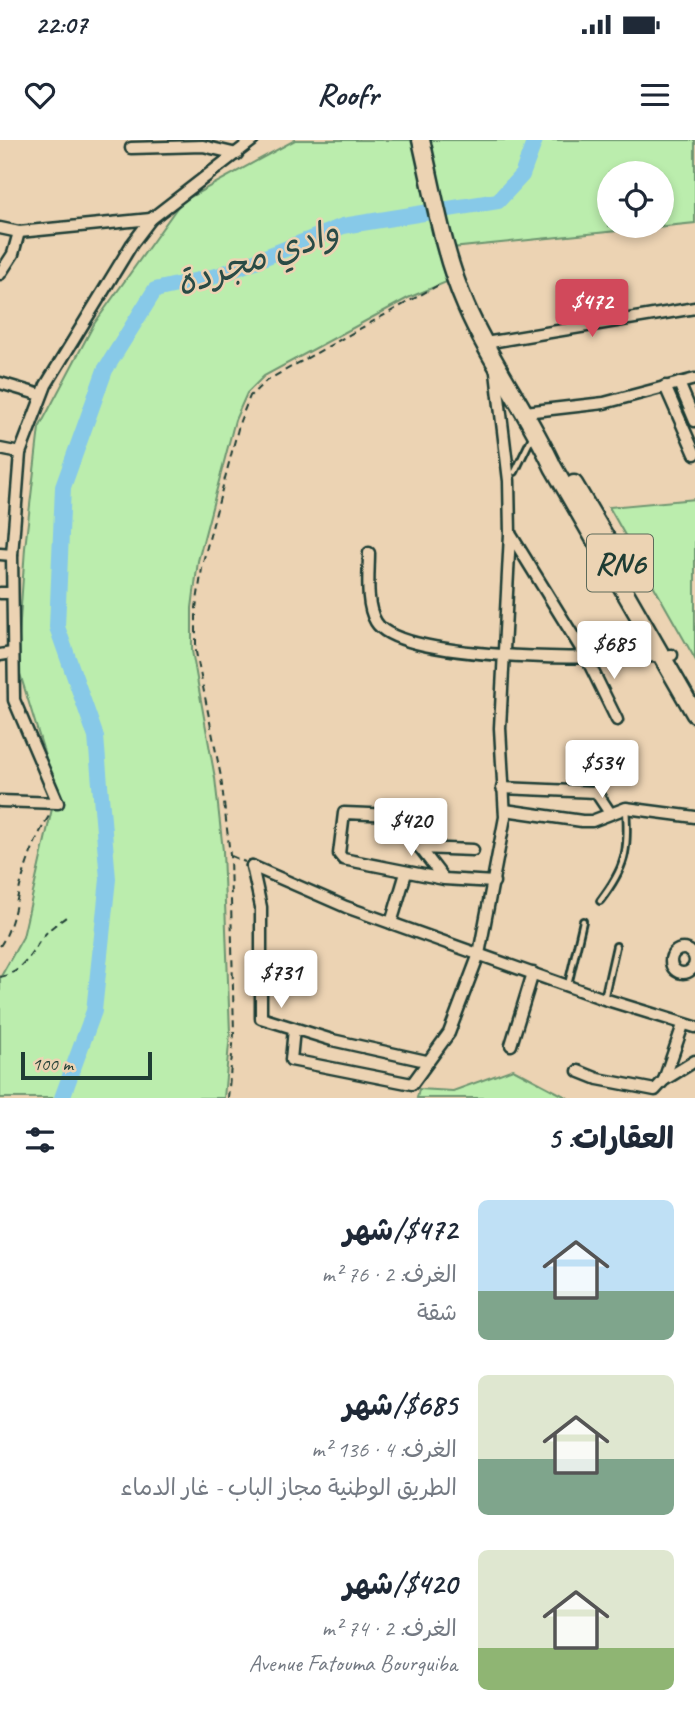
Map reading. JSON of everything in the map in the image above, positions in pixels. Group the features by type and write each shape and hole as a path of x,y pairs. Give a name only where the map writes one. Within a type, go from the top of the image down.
{"main road":[{"name":"RN6","path":"421,140 449,257 466,307 537,433 561,462 594,528 691,693 695,715"}],"street":[{"path":"0,801 58,803 40,757 16,709 12,653 12,555 20,453 41,395 117,268 151,219 253,140"},
{"path":"131,148 203,146 237,154"},
{"path":"0,228 19,232 151,219"},
{"path":"0,274 13,254 19,232"},
{"path":"485,343 695,308"},
{"path":"294,1030 290,1057 293,1061 409,1084 414,1082 426,1061 449,1033 478,954 494,882 505,810 500,728 510,534 509,481 495,359"},
{"path":"525,412 604,403 695,379"},
{"path":"0,383 41,395"},
{"path":"679,383 695,421"},
{"path":"665,386 695,454"},
{"path":"0,449 20,453"},
{"path":"510,534 585,655 617,720"},
{"path":"369,553 372,613 382,629 431,648 504,655 667,656"},
{"path":"0,554 12,555"},
{"path":"0,593 12,593"},
{"path":"0,655 12,653"},
{"path":"502,788 596,792 610,813"},
{"path":"505,810 588,821 626,808 695,817"},
{"path":"444,879 396,816 344,813 340,857 406,873 444,879 494,882"},
{"path":"420,848 473,850"},
{"path":"252,866 391,923 604,999 695,1027"},
{"path":"252,866 261,907 259,1012 264,1021 426,1061"},
{"path":"391,923 406,873"},
{"path":"511,1045 533,973"},
{"path":"578,1071 598,1079 658,1089 664,1080 682,1025"},
{"path":"664,1080 695,1062"}],"lane":[{"path":"515,472 537,433"},
{"path":"600,901 616,880 627,855 626,808"},
{"path":"568,986 583,921"},
{"path":"604,999 616,946"}],"path":[{"path":"228,1098 234,1034 230,855 221,777 196,652 196,608 203,562 240,421 250,396 266,380 455,276"},
{"path":"0,946 13,922 21,885 41,827 58,803"},
{"path":"230,855 252,866"},
{"path":"0,977 14,974 35,952 48,931 66,917"}],"green space":[{"path":"295,140 695,140 695,223 674,225 674,161 597,161 597,233 442,249 449,281 408,298 264,376 247,393 235,420 198,561 192,608 192,651 215,778 223,851 230,1033 224,1098 0,1098 0,978 23,937 56,791 17,664 25,548 39,428 94,324 181,202"},
{"path":"695,499 695,659 609,507"},
{"path":"513,1069 568,1098 417,1098 419,1089 453,1091"}],"waterway":[{"name":"وادي مجردة","path":"62,1098 94,1011 108,879 96,737 57,627 63,487 105,370 155,290 220,275 343,226 498,201 522,175 535,140"}]}
